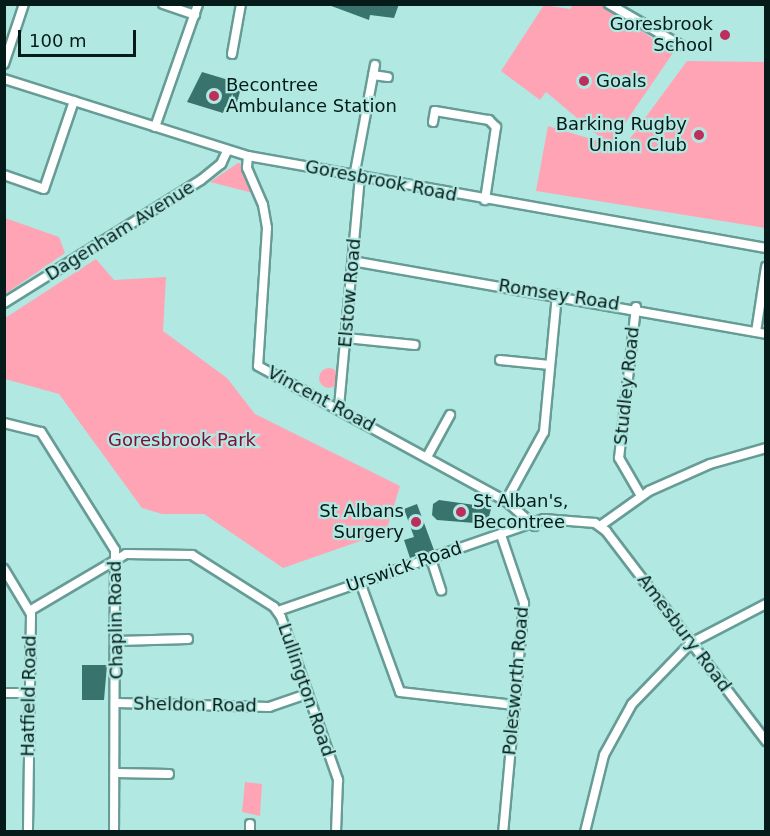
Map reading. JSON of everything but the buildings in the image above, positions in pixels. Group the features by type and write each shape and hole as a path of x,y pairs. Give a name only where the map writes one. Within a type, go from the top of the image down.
{"street":[{"path":"4,64 24,4"},
{"path":"30,4 35,5"},
{"path":"163,4 195,15"},
{"path":"155,127 198,4"},
{"path":"232,54 241,4"},
{"path":"609,4 680,45"},
{"name":"Elstow Road","path":"339,407 357,177 374,70 388,77"},
{"name":"Goresbrook Road","path":"4,79 248,156 485,201 765,248"},
{"path":"4,175 44,189 74,101"},
{"path":"433,122 435,111 489,120 496,127 485,201"},
{"name":"Dagenham Avenue","path":"4,303 201,180 227,151"},
{"name":"Vincent Road","path":"248,156 247,168 264,205 267,228 256,363 506,501 535,526"},
{"name":"Romsey Road","path":"352,261 636,307 761,333"},
{"path":"761,333 765,267"},
{"path":"506,501 544,432 557,296"},
{"name":"Studley Road","path":"636,307 619,458 641,496"},
{"path":"346,338 415,345"},
{"path":"500,360 550,365"},
{"path":"427,457 450,415"},
{"name":"Chaplin Road","path":"4,423 41,432 117,557 118,641 114,831"},
{"path":"600,526 641,496 710,464 765,448"},
{"name":"Urswick Road","path":"278,610 501,534 535,526 544,519 600,526"},
{"name":"Amesbury Road","path":"600,526 765,741"},
{"name":"Polesworth Road","path":"501,534 524,603 503,831"},
{"name":"Lullington Road","path":"117,557 192,555 278,610 338,780 336,831"},
{"path":"31,610 117,557"},
{"path":"431,559 441,590"},
{"name":"Hatfield Road","path":"4,569 31,610 28,831"},
{"path":"360,582 400,692 514,705"},
{"path":"585,831 604,754 632,704 691,643 765,604"},
{"path":"118,641 188,639"},
{"path":"4,693 30,693"},
{"name":"Sheldon Road","path":"117,703 268,707 307,694"},
{"path":"116,772 169,774"}],"green space":[{"name":"Barking Rugby Union Club","path":"544,5 570,9 573,5 605,5 673,53 610,145 623,148 687,61 765,62 765,228 536,191 548,126 608,144 546,92 540,100 501,71"},
{"path":"238,163 253,193 210,182"},
{"path":"5,218 59,237 65,253 5,294"},
{"name":"Goresbrook Park","path":"96,259 114,280 166,277 163,331 227,378 255,414 400,486 386,532 283,568 204,514 162,514 142,508 59,394 5,379 5,318"},
{"path":"329,368 336,371 339,378 336,385 329,388 322,385 319,378 322,371"},
{"path":"245,782 262,784 260,816 242,812"}],"place":[{"name":"Goresbrook School","path":"725,35"},
{"name":"Goals","path":"584,81"},
{"name":"Becontree Ambulance Station","path":"214,96"},
{"name":"Barking Rugby Union Club","path":"699,135"},
{"name":"St Alban's, Becontree","path":"461,512"},
{"name":"St Albans Surgery","path":"416,522"}]}
